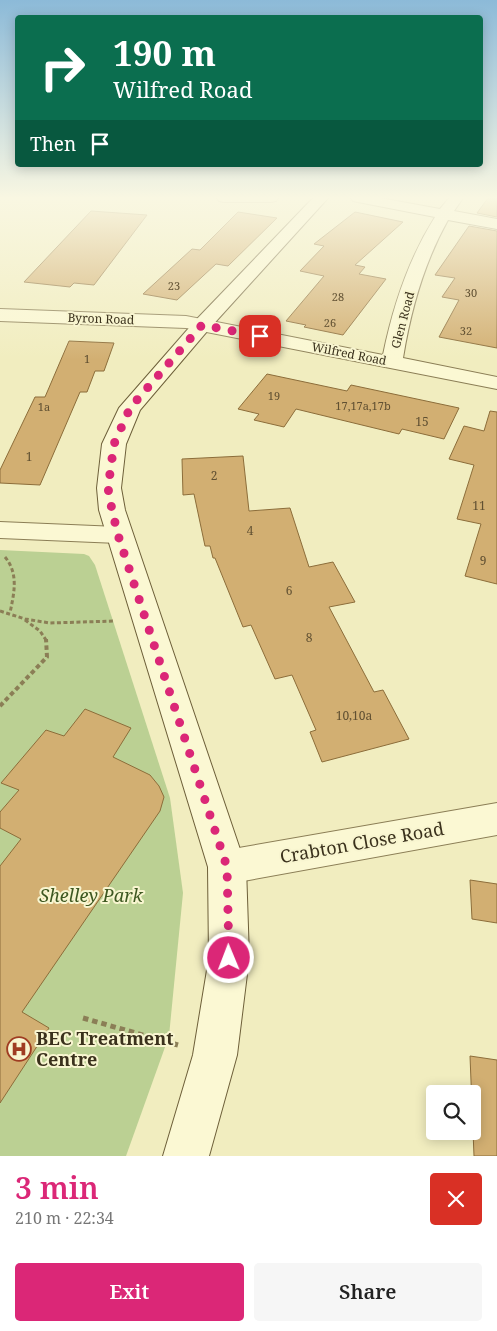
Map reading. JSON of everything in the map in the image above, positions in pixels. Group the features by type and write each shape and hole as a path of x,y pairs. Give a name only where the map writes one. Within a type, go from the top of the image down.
{"street":[{"path":"186,1156 215,1055 229,958 227,867 118,535 108,488 114,444 130,408 202,325 270,252"},
{"name":"Glen Road","path":"392,362 396,337 423,252"},
{"name":"Byron Road","path":"0,315 186,322 202,325"},
{"name":"Wilfred Road","path":"202,325 497,383"},
{"path":"4,530 118,535"},
{"name":"Crabton Close Road","path":"227,867 497,819"}],"path":[{"path":"4,530 3,556 15,571 15,587 10,614"},
{"path":"0,611 25,619 50,623 115,621 145,617"},
{"path":"0,706 47,657 47,639 41,631 25,619"},
{"path":"83,1018 215,1055"}],"green space":[{"name":"Shelley Park","path":"0,550 84,554 89,556 95,565 170,798 183,893 169,1036 126,1156 0,1156"}],"building":[{"path":"52,252 119,252 94,285 74,283 70,287 24,282"},
{"path":"189,252 242,252 228,266 216,264 177,300 143,294"},
{"path":"318,252 370,252 355,265 365,267 359,274 386,279 343,335 304,327 306,325 286,321 324,276 300,271"},
{"path":"451,252 497,252 497,348 439,337 459,300 442,297 455,278 435,275"},
{"path":"69,341 114,343 104,371 95,371 87,392 80,392 40,485 0,483 0,470 35,397 45,397"},
{"path":"267,374 347,391 351,385 459,408 444,439 402,429 399,434 296,409 284,427 254,420 259,414 238,409"},
{"path":"490,411 497,412 497,584 465,576 481,524 457,519 474,465 449,459 464,426 484,431"},
{"path":"243,456 249,511 290,508 309,567 333,562 355,602 329,607 374,692 383,690 409,739 322,762 310,732 316,730 292,675 275,679 251,625 243,627 215,558 213,558 210,546 205,546 194,494 183,495 182,459"},
{"path":"85,709 131,728 113,757 150,775 159,786 164,797 160,811 22,1012 49,1028 0,1103 0,866 21,839 0,828 0,812 19,790 1,783 46,730 64,736"},
{"path":"470,880 497,884 497,923 472,919"},
{"path":"470,1056 497,1060 497,1156 474,1156 473,1140 481,1140 481,1085 471,1085"}],"place":[{"name":"BEC Treatment Centre","path":"19,1049"}],"route":[{"path":"229,958 227,867 118,535 108,488 114,444 130,408 202,325 260,336"}]}
